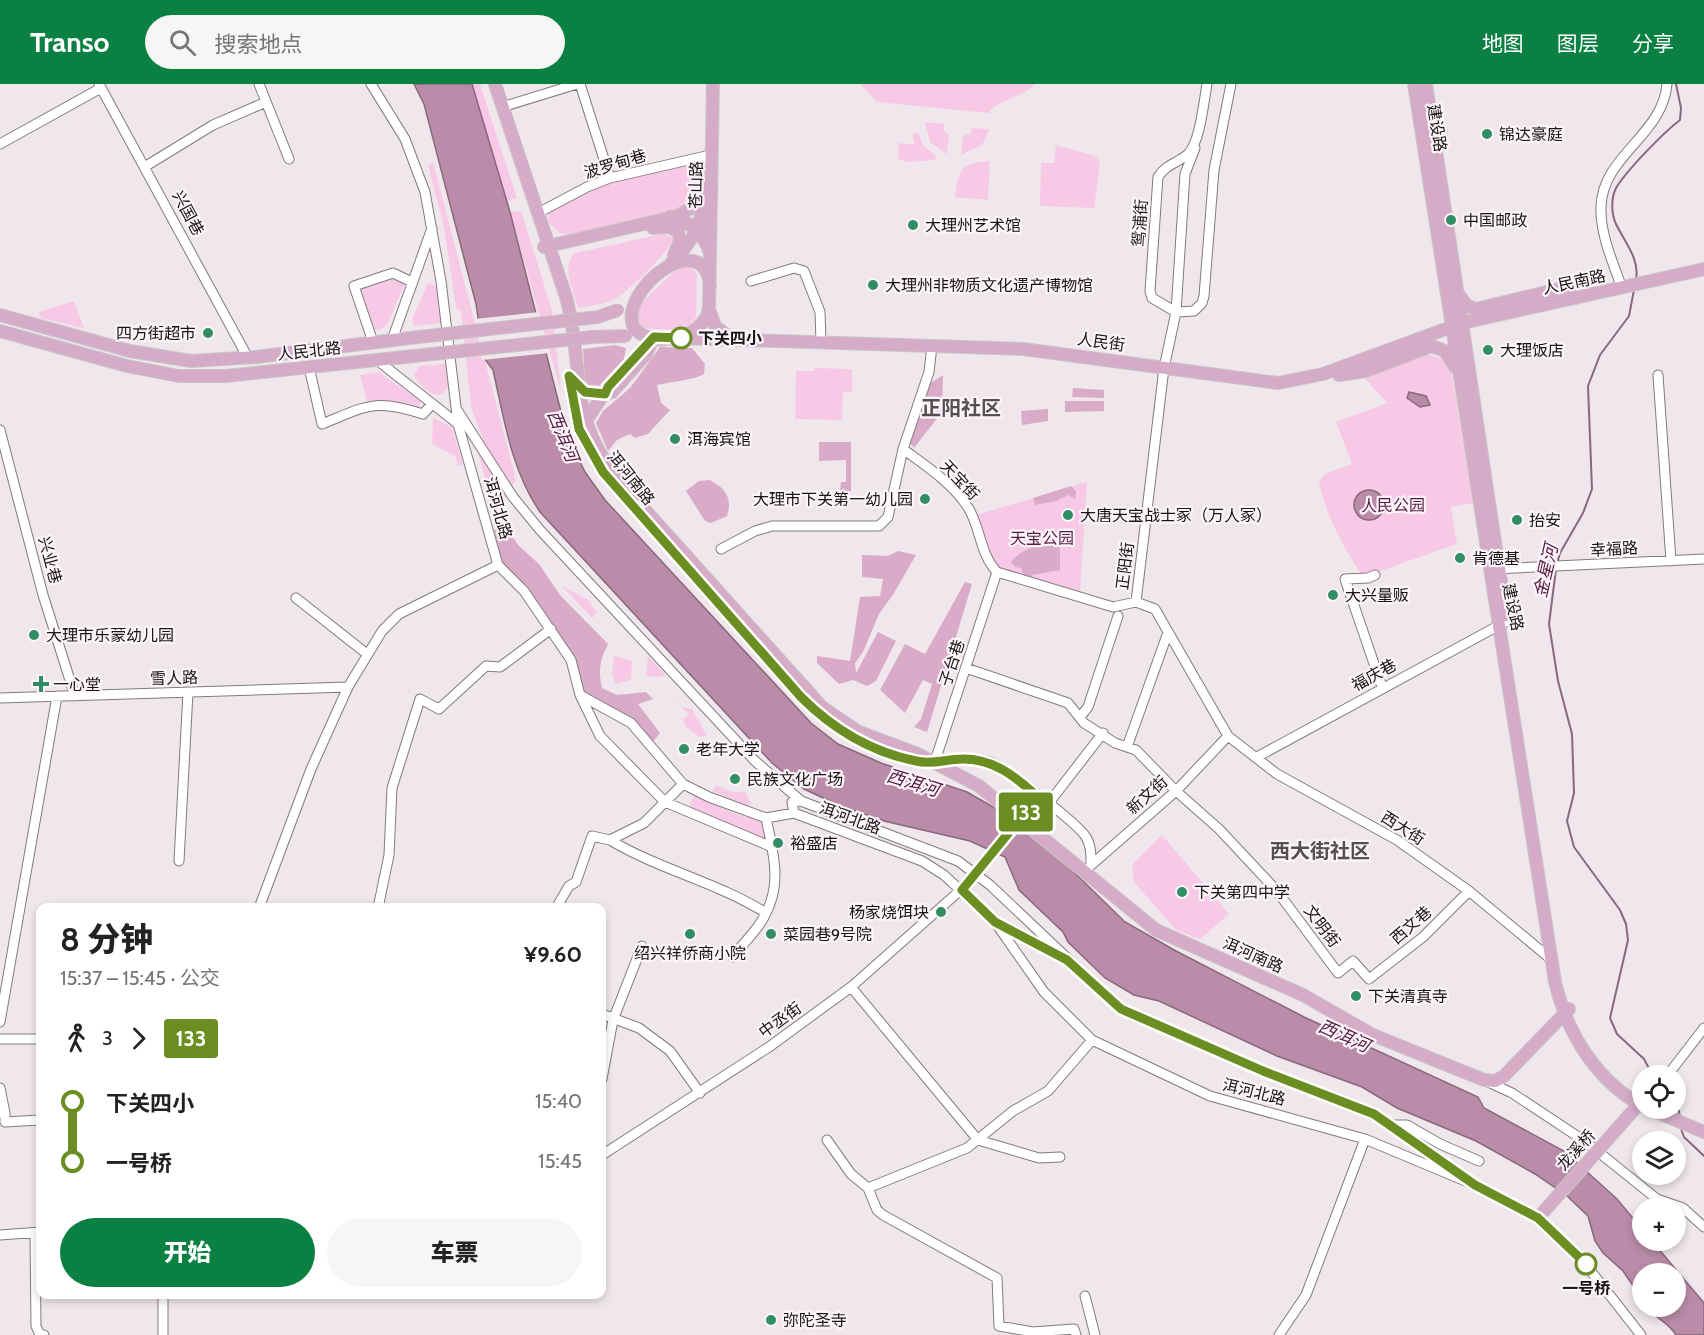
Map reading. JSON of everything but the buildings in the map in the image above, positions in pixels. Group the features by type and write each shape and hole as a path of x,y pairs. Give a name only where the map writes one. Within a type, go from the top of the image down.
{"main road":[{"name":"洱河南路","path":"487,84 571,319 582,426"},
{"name":"洱河南路","path":"495,84 538,213 564,320 569,376 582,426 621,483 814,699 850,728 918,754 934,764 959,774 988,792 1088,868 1156,930 1303,995 1373,1035 1484,1080"},
{"name":"苍山路","path":"697,231 704,207 706,182 705,84"},
{"name":"苍山路","path":"710,286 713,84"},
{"name":"建设路","path":"1414,84 1457,325 1494,569"},
{"name":"建设路","path":"1426,84 1457,288 1460,380 1504,623 1567,1012"},
{"path":"546,250 686,212 698,203 706,182"},
{"path":"670,218 686,222 697,231 707,246 711,260"},
{"path":"546,250 657,227 670,227 678,231 680,242 668,266"},
{"path":"668,266 682,260 696,262 706,272 710,286 709,308 701,325 681,338 654,337 639,333 632,324 632,309 639,293 686,248 697,231"},
{"name":"人民南路","path":"1457,325 1704,269"},
{"path":"1457,288 1464,303 1476,309 1559,289 1570,291 1576,298"},
{"name":"人民北路","path":"0,315 163,357 204,361 248,358 598,317 618,310 639,293"},
{"path":"709,308 717,328 736,340"},
{"name":"人民街","path":"681,338 932,346 1060,353 1262,383 1305,379 1457,325"},
{"name":"人民北路","path":"0,331 127,366 178,376 226,376 592,337 654,337"},
{"path":"569,376 588,393 612,392 646,354 654,337"},
{"path":"1305,379 1366,371 1432,346 1443,349 1449,355 1460,380"},
{"path":"582,426 605,394"},
{"name":"建设路","path":"1504,623 1552,960 1578,1042 1593,1064 1612,1084 1632,1097"},
{"path":"1484,1080 1495,1081 1504,1076 1567,1012"},
{"name":"龙溪桥","path":"1538,1218 1632,1116"},
{"name":"建设路","path":"1681,1119 1696,1124 1704,1132"}],"street":[{"name":"洱河北路","path":"371,84 393,117 416,164 432,226 446,313 458,424 498,565 524,591 571,660 580,695 600,736 664,802"},
{"path":"502,107 578,84 610,178"},
{"path":"1164,368 1176,312 1185,174 1195,145 1208,84"},
{"path":"1176,312 1194,311 1202,303 1204,296 1214,170 1231,84"},
{"path":"1631,286 1603,226 1603,192 1616,166 1659,114 1665,101 1667,84"},
{"path":"262,85 266,102 289,159"},
{"path":"0,144 100,86"},
{"name":"兴国巷","path":"100,86 146,166 248,358"},
{"path":"146,166 213,125 266,102"},
{"name":"鸳浦街","path":"1176,312 1152,298 1150,291 1158,177 1163,169 1188,154 1195,145"},
{"name":"波罗甸巷","path":"538,213 587,187 610,178 705,156"},
{"path":"392,340 432,226"},
{"path":"751,281 794,268 804,271 820,312 821,342"},
{"path":"373,342 354,286 393,273 412,282"},
{"path":"721,549 755,531 772,526 879,526 888,517 903,449 929,372 932,346"},
{"path":"377,360 458,424"},
{"path":"309,368 322,424 379,404 393,404 423,414 432,404"},
{"name":"正阳街","path":"1164,368 1136,602 1155,609 1228,736"},
{"path":"1658,375 1671,561"},
{"path":"456,408 513,497 540,530 754,762 801,801 958,861 990,885 1121,1009 1263,1071 1374,1114 1475,1185"},
{"name":"兴业巷","path":"0,430 43,595 75,696"},
{"name":"天宝街","path":"903,449 948,484 969,509 987,562 997,572"},
{"name":"幸福路","path":"1494,569 1704,559"},
{"path":"261,903 311,769 348,687 390,620 498,565"},
{"path":"997,572 1113,607 1136,602"},
{"name":"子台巷","path":"934,764 997,572"},
{"path":"1375,575 1368,578 1345,579 1382,687"},
{"path":"296,598 367,654"},
{"path":"1080,717 1088,707 1118,616"},
{"name":"福庆巷","path":"1257,757 1382,687 1504,623"},
{"path":"379,903 389,855 392,788 420,699 440,709 486,666 500,667 551,629"},
{"path":"1127,747 1167,635"},
{"path":"966,668 1068,702 1084,723 1136,750 1176,791"},
{"name":"雪人路","path":"0,698 348,687"},
{"path":"179,861 188,692"},
{"path":"580,695 631,723 683,784 766,818 777,870 775,889 766,913 733,957"},
{"path":"0,1022 57,696"},
{"path":"1048,804 1103,733"},
{"name":"西大街","path":"1228,736 1277,774 1397,840 1469,891 1552,960"},
{"name":"新文街","path":"1088,868 1176,791 1228,736"},
{"path":"934,764 962,759 990,762 1048,804 1085,835 1091,852 1088,868"},
{"path":"610,840 644,823 683,784"},
{"name":"文明街","path":"1176,791 1219,829 1277,891 1338,973 1353,962 1369,979"},
{"name":"中丞街","path":"606,1153 700,1093 851,987 965,886 1038,797"},
{"path":"794,813 792,802 801,801"},
{"path":"664,802 771,847"},
{"name":"洱河北路","path":"766,818 794,813 922,861 965,886 995,922 1044,992 1092,1040 1210,1096 1365,1139 1475,1185 1538,1218 1586,1264 1641,1335"},
{"path":"559,903 569,886 576,882 592,836 610,840 649,861 740,896 766,913"},
{"name":"西文巷","path":"1369,979 1423,937 1469,891"},
{"path":"995,922 1067,960"},
{"path":"606,1057 613,1020 642,946"},
{"path":"851,987 978,1140 1039,1158 1060,1157"},
{"path":"606,1016 639,1028 670,1052 700,1093"},
{"path":"1676,1065 1704,1028"},
{"path":"0,1039 36,1039"},
{"path":"868,1188 967,1148 1013,1111 1048,1091 1092,1040"},
{"path":"1484,1080 1512,1093 1586,1142 1657,1199 1683,1208 1704,1227"},
{"path":"0,1088 5,1122 36,1120"},
{"path":"1390,1125 1407,1125 1440,1144 1479,1161"},
{"path":"1279,1335 1306,1295 1365,1139"},
{"path":"827,1140 851,1174 868,1188 877,1210 883,1215 997,1278 999,1326 1032,1332 1074,1329 1077,1335"},
{"path":"0,1235 36,1233"},
{"path":"1085,1296 1095,1335"},
{"path":"37,1299 36,1326 40,1335 44,1335"},
{"path":"163,1299 163,1335"}],"green space":[{"path":"472,84 480,84 517,198 506,201"},
{"path":"860,84 1035,84 1030,89 999,104 988,113 877,102"},
{"path":"925,122 944,124 944,131 949,135 947,154 930,142"},
{"path":"972,128 990,129 982,145 961,155 963,136 970,134"},
{"path":"918,132 923,145 937,157 936,160 908,162 898,159 899,143 915,145 912,134"},
{"path":"1056,145 1095,156 1100,162 1094,208 1040,206 1041,163 1054,163"},
{"path":"696,161 696,184 693,196 687,205 679,209 626,224 571,234 561,234 549,223 548,212 555,206 608,182"},
{"path":"990,161 988,200 955,197 958,179 963,169 972,163"},
{"path":"433,162 516,480 512,486 484,442 471,407 461,312 456,308 444,227 428,165"},
{"path":"521,211 552,310 561,392 510,212"},
{"path":"662,234 673,238 671,244 636,282 611,301 578,308 568,272 571,258 575,253"},
{"path":"692,267 697,274 696,317 691,323 672,330 641,328 637,324 638,306 678,268"},
{"path":"387,276 405,283 387,325 379,330 371,329 356,288"},
{"path":"428,283 436,286 442,323 414,326 412,319"},
{"path":"74,301 84,328 40,318 39,312"},
{"name":"人民公园","path":"1423,353 1443,359 1451,369 1473,503 1451,507 1457,544 1363,577 1336,531 1319,481 1325,474 1352,464 1336,422 1387,403 1362,375"},
{"path":"447,364 449,386 442,394 429,392 414,376 419,366"},
{"path":"815,368 852,369 852,392 843,392 842,420 795,419 796,371 814,371"},
{"path":"379,372 421,401 417,413 387,402 367,402 360,375"},
{"path":"433,418 452,427 463,465 458,466 455,456 432,444"},
{"path":"477,448 508,496 499,503 509,519 496,523"},
{"name":"天宝公园","path":"1087,482 1080,593 999,570 989,560 973,516"},
{"path":"562,586 588,600 597,613 592,618"},
{"path":"614,656 632,661 631,680 615,684 612,672"},
{"path":"648,656 666,675 646,676"},
{"path":"667,691 683,707 692,709 707,735 700,737 686,727 683,720 689,714"},
{"path":"716,785 732,792 745,792 751,803 746,806 712,791"},
{"path":"694,796 746,818 751,816 763,821 763,829 768,834 767,841 688,808"},
{"path":"1162,835 1229,914 1200,939 1176,930 1134,882 1132,865"}],"shaded area":[{"path":"615,345 626,348 624,359 599,386 589,385 585,381 583,349"},
{"path":"660,347 692,348 705,364 704,374 657,385 661,403 670,410 648,434 635,438 630,434 617,440 608,451 596,423 603,411 630,388"},
{"path":"943,375 942,412 914,448 909,442 929,384"},
{"path":"1073,388 1104,390 1104,398 1072,397"},
{"path":"1065,401 1104,401 1104,411 1065,412"},
{"path":"1048,409 1048,421 1022,425 1021,411"},
{"path":"819,442 851,442 851,492 840,492 841,482 846,482 846,460 819,461"},
{"path":"625,464 645,496 639,501 615,468"},
{"path":"710,480 724,490 729,504 727,516 711,523 705,521 686,491 699,481"},
{"path":"1071,486 1076,491 1075,499 1068,495 1056,501 1035,505 1033,498"},
{"path":"507,528 518,545 539,564 560,595 608,644 600,665 602,688 617,695 646,692 653,699 638,704 660,733 652,743 582,694 578,670 502,563 494,530"},
{"path":"1060,539 1060,570 1032,575 1032,579 1023,576 1021,568 1015,567 1011,562 1026,550"},
{"path":"898,551 916,555 879,614 863,652 855,663 856,673 878,632 896,641 876,681 867,686 853,680 839,684 817,663 817,656 850,661 860,597 880,596 883,579 862,577 862,555 888,556"},
{"path":"965,582 972,584 927,732 914,727 921,719 932,684 923,680 905,713 880,690 905,644 925,654"}],"water":[{"name":"西洱河","path":"414,84 472,84 510,212 567,435 585,472 605,500 811,723 838,744 881,763 967,792 1007,815 1039,838 1125,922 1176,951 1304,1017 1478,1097 1484,1108 1564,1151 1617,1199 1632,1217 1632,1251 1660,1251 1670,1263 1632,1263 1632,1284 1595,1241 1588,1216 1567,1196 1535,1174 1476,1141 1397,1108 1362,1087 1277,1056 1159,1001 1134,995 1105,978 1068,942 1063,932 1019,890 1005,857 970,841 884,821 836,804 804,789 772,763 540,512 530,496 515,461 493,370 484,358 476,304 424,104"},
{"path":"1409,392 1426,396 1430,405 1420,407 1407,398"},
{"path":"1369,490 1380,494 1384,505 1380,516 1369,520 1358,516 1354,505 1358,494"},
{"path":"1686,1282 1704,1303 1704,1335 1676,1335 1657,1317 1686,1317"}],"pier":[{"path":"539,312 549,353 482,360 475,319"}],"waterway":[{"name":"金星河","path":"1636,279 1634,257 1614,220 1613,196 1621,180 1680,120 1681,108 1676,84"},
{"name":"金星河","path":"1557,564 1560,553 1583,513 1592,489 1588,386 1600,355 1629,316 1634,290"},
{"name":"金星河","path":"1556,569 1549,624 1558,681 1572,734 1574,793 1567,821 1574,847 1620,910 1626,924 1628,940 1610,1018 1617,1034 1644,1059 1647,1065"},
{"name":"金星河","path":"1681,1129 1684,1137 1704,1156"}],"bus line":[{"name":"133","path":"681,338 654,337 608,387 605,394 596,395 585,392 569,376 576,420 588,448 616,488 801,697 830,724 867,744 915,761 934,764 962,759 990,762 1014,777 1038,797 962,890 995,922 1033,940 1067,960 1121,1009 1263,1071 1374,1114 1475,1185 1538,1218 1586,1264"}],"place":[{"name":"锦达豪庭","path":"1487,134"},
{"name":"中国邮政","path":"1451,220"},
{"name":"大理州艺术馆","path":"913,225"},
{"name":"大理州非物质文化遗产博物馆","path":"873,285"},
{"name":"四方街超市","path":"208,333"},
{"name":"下关四小","path":"681,338"},
{"name":"大理饭店","path":"1488,350"},
{"name":"洱海宾馆","path":"675,439"},
{"name":"大理市下关第一幼儿园","path":"925,499"},
{"name":"大唐天宝战士冢（万人冢）","path":"1068,515"},
{"name":"抬安","path":"1517,520"},
{"name":"肯德基","path":"1460,558"},
{"name":"大兴量贩","path":"1333,595"},
{"name":"大理市乐蒙幼儿园","path":"34,635"},
{"name":"一心堂","path":"41,684"},
{"name":"老年大学","path":"684,749"},
{"name":"民族文化广场","path":"735,779"},
{"name":"裕盛店","path":"778,843"},
{"name":"下关第四中学","path":"1182,892"},
{"name":"杨家烧饵块","path":"941,912"},
{"name":"绍兴祥侨商小院","path":"690,934"},
{"name":"菜园巷9号院","path":"771,934"},
{"name":"下关清真寺","path":"1356,996"},
{"name":"一号桥","path":"1586,1264"},
{"name":"弥陀圣寺","path":"771,1320"}],"district":[{"name":"正阳社区","path":"961,408"},
{"name":"西大街社区","path":"1320,851"}]}
